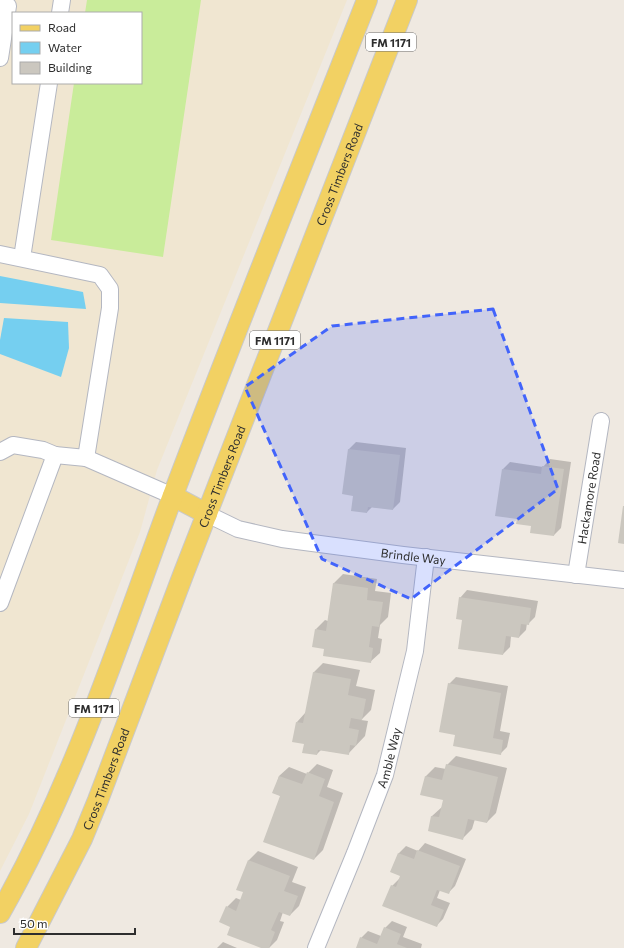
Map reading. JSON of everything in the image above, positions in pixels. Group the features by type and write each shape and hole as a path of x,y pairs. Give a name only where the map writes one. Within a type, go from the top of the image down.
{"main road":[{"name":"FM 1171","path":"0,913 11,894 55,803 77,749 173,496 367,0"},
{"name":"Cross Timbers Road","path":"26,948 82,839 407,0"},
{"path":"173,496 207,514"}],"street":[{"path":"60,12 62,0"},
{"path":"0,5 8,6 0,58"},
{"path":"22,258 49,84"},
{"path":"0,254 100,275 110,289 110,308 86,458"},
{"name":"Hackamore Road","path":"576,575 601,421"},
{"path":"0,452 13,444 43,450 55,455 86,458 173,496"},
{"path":"0,603 55,455"},
{"name":"Brindle Way","path":"207,514 238,529 282,539 624,580"},
{"name":"Amble Way","path":"316,948 385,775 415,651 426,557"}],"highlighted area":[{"path":"493,309 558,489 411,599 322,559 245,387 332,326"}],"shaded area":[{"path":"0,0 347,0 157,470 140,532 29,814 0,871"}],"green space":[{"path":"87,0 201,0 163,257 51,240 74,84 142,84 142,12 85,12"}],"water":[{"path":"0,276 83,292 86,309 0,303"},
{"path":"4,318 68,322 69,348 61,377 0,354 0,340"}],"building":[{"path":"348,449 400,455 393,510 368,507 367,513 351,511 353,496 342,494"},
{"path":"542,466 564,469 554,536 530,533 531,526 516,524 517,519 495,516 502,469 541,474"},
{"path":"624,506 624,544 618,543"},
{"path":"333,583 368,588 367,600 383,602 379,627 372,626 369,647 373,648 371,663 323,656 324,649 312,647 315,629 326,631"},
{"path":"459,597 531,608 529,625 521,624 519,638 506,636 503,655 458,649 462,620 456,619"},
{"path":"313,672 351,679 348,695 366,699 362,720 351,718 349,728 359,730 356,746 350,745 349,755 318,750 317,755 302,753 304,744 292,742 296,722 303,723"},
{"path":"448,683 501,693 493,738 503,740 501,755 453,746 455,735 439,732"},
{"path":"446,764 498,777 487,823 468,819 463,840 428,831 431,816 439,817 443,800 420,795 425,776 442,780"},
{"path":"307,772 325,779 319,796 334,802 314,860 263,842 280,796 272,793 279,776 302,784"},
{"path":"417,850 460,866 449,894 437,890 431,905 444,910 437,927 382,906 391,885 396,887 400,876 390,872 398,853 414,859"},
{"path":"248,860 290,876 284,891 298,896 290,916 279,912 271,930 275,932 269,948 261,948 227,935 230,927 219,922 226,906 236,911 243,892 236,890"},
{"path":"384,927 401,934 397,944 407,948 356,948 360,937 377,944"}]}
